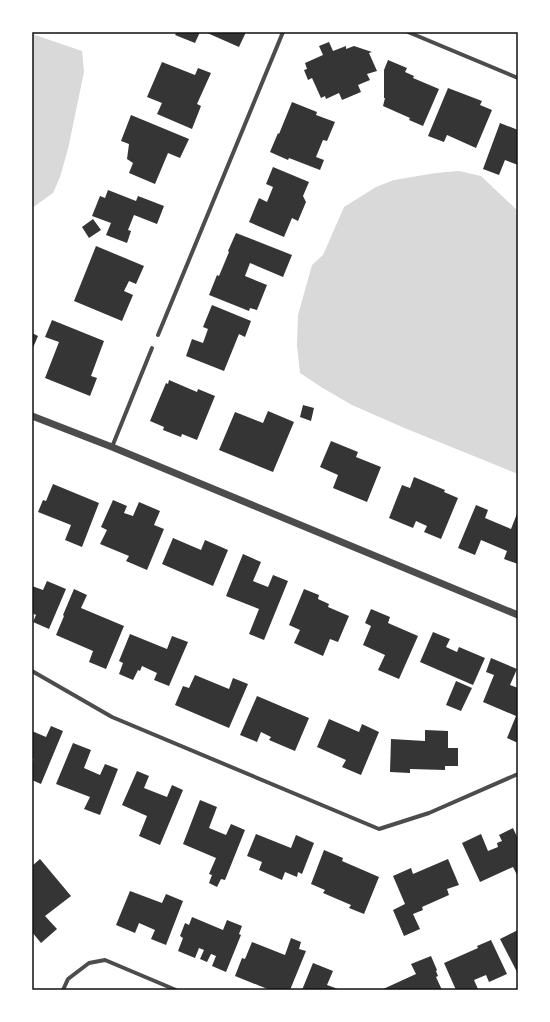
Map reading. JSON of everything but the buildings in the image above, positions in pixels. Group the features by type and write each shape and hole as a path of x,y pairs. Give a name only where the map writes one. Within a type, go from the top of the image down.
{"street":[{"path":"158,334 283,32"},
{"path":"408,32 518,78"},
{"path":"112,447 152,348"},
{"path":"32,416 112,447 518,615"},
{"path":"32,671 112,717 379,829 429,813 518,774"},
{"path":"63,990 68,979 89,963 105,960 176,990"}],"shaded area":[{"path":"32,34 82,51 84,72 68,149 60,177 53,193 32,208"},
{"path":"459,171 481,176 518,211 518,474 352,405 300,373 297,345 298,315 312,265 323,255 344,207 376,187 394,180"}]}
